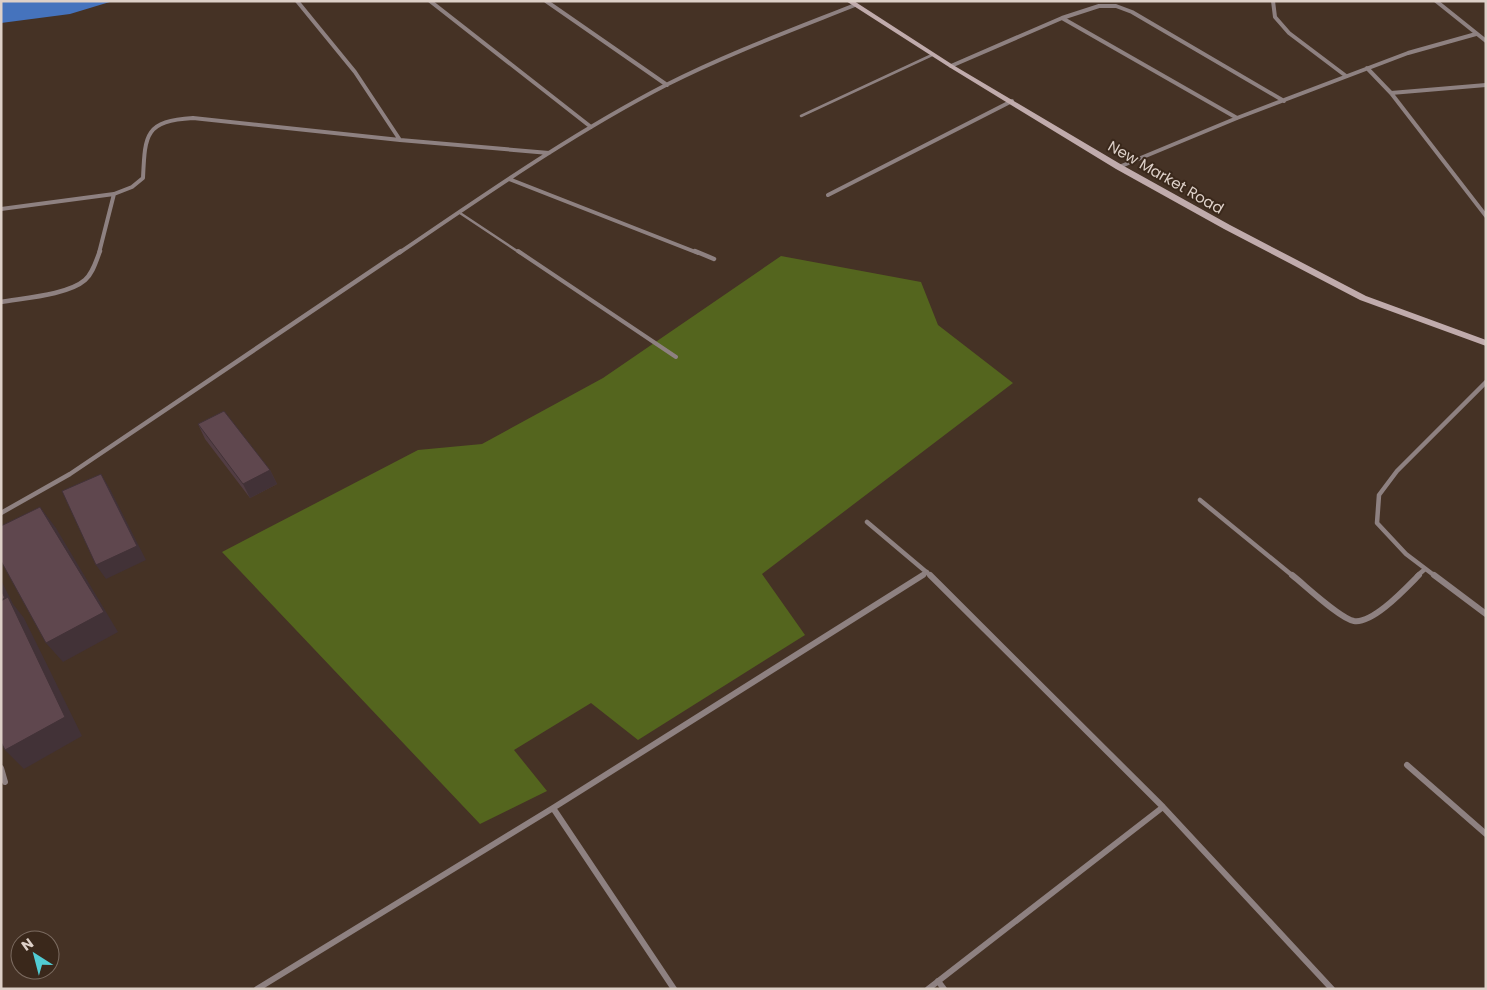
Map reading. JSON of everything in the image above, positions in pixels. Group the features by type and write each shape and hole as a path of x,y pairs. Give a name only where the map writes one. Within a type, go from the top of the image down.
{"street":[{"path":"298,1 355,72 400,140"},
{"path":"430,1 590,127"},
{"path":"546,1 667,85"},
{"path":"1273,1 1275,17 1290,33 1346,76"},
{"path":"1436,1 1486,41"},
{"path":"1,513 70,474 590,127 667,85 852,3"},
{"name":"New Market Road","path":"852,3 932,55 1119,167 1226,227 1363,298 1486,343"},
{"path":"951,66 1062,18 1099,6 1116,6 1132,12 1284,100"},
{"path":"1062,18 1237,118"},
{"path":"1119,167 1237,118 1367,68 1408,53 1476,34"},
{"path":"1367,68 1391,93 1486,216"},
{"path":"1391,93 1486,85"},
{"path":"828,195 1012,102"},
{"path":"1,209 114,194 132,187 143,178 147,136 156,125 173,118 193,118 400,140 550,153"},
{"path":"510,179 714,260"},
{"path":"1,302 59,291 85,281 95,267 114,194"},
{"path":"1486,382 1396,471 1379,495 1377,523 1406,554 1486,614"},
{"path":"1200,500 1341,615 1354,621 1366,619 1376,612 1425,569"},
{"path":"867,522 927,572 1163,807 1332,989"},
{"path":"257,989 553,808 927,572"},
{"path":"1407,765 1486,834"},
{"path":"1,768 5,782"},
{"path":"928,989 1163,807"},
{"path":"553,808 674,989"},
{"path":"938,981 944,989"}],"lane":[{"path":"801,116 932,55"},
{"path":"460,213 676,357"}],"green space":[{"path":"781,256 921,282 938,325 1013,383 762,574 805,635 638,740 591,703 514,750 547,791 480,824 222,552 418,450 482,444 603,378"}],"water":[{"path":"1,1 113,1 70,14 1,23"}],"building":[{"path":"224,411 270,470 243,484 198,424"},
{"path":"101,474 137,546 96,565 62,491"},
{"path":"40,507 104,612 46,643 1,561 1,526"},
{"path":"1,590 5,598 1,600"},
{"path":"8,597 65,717 5,750 1,742 1,601"}]}
